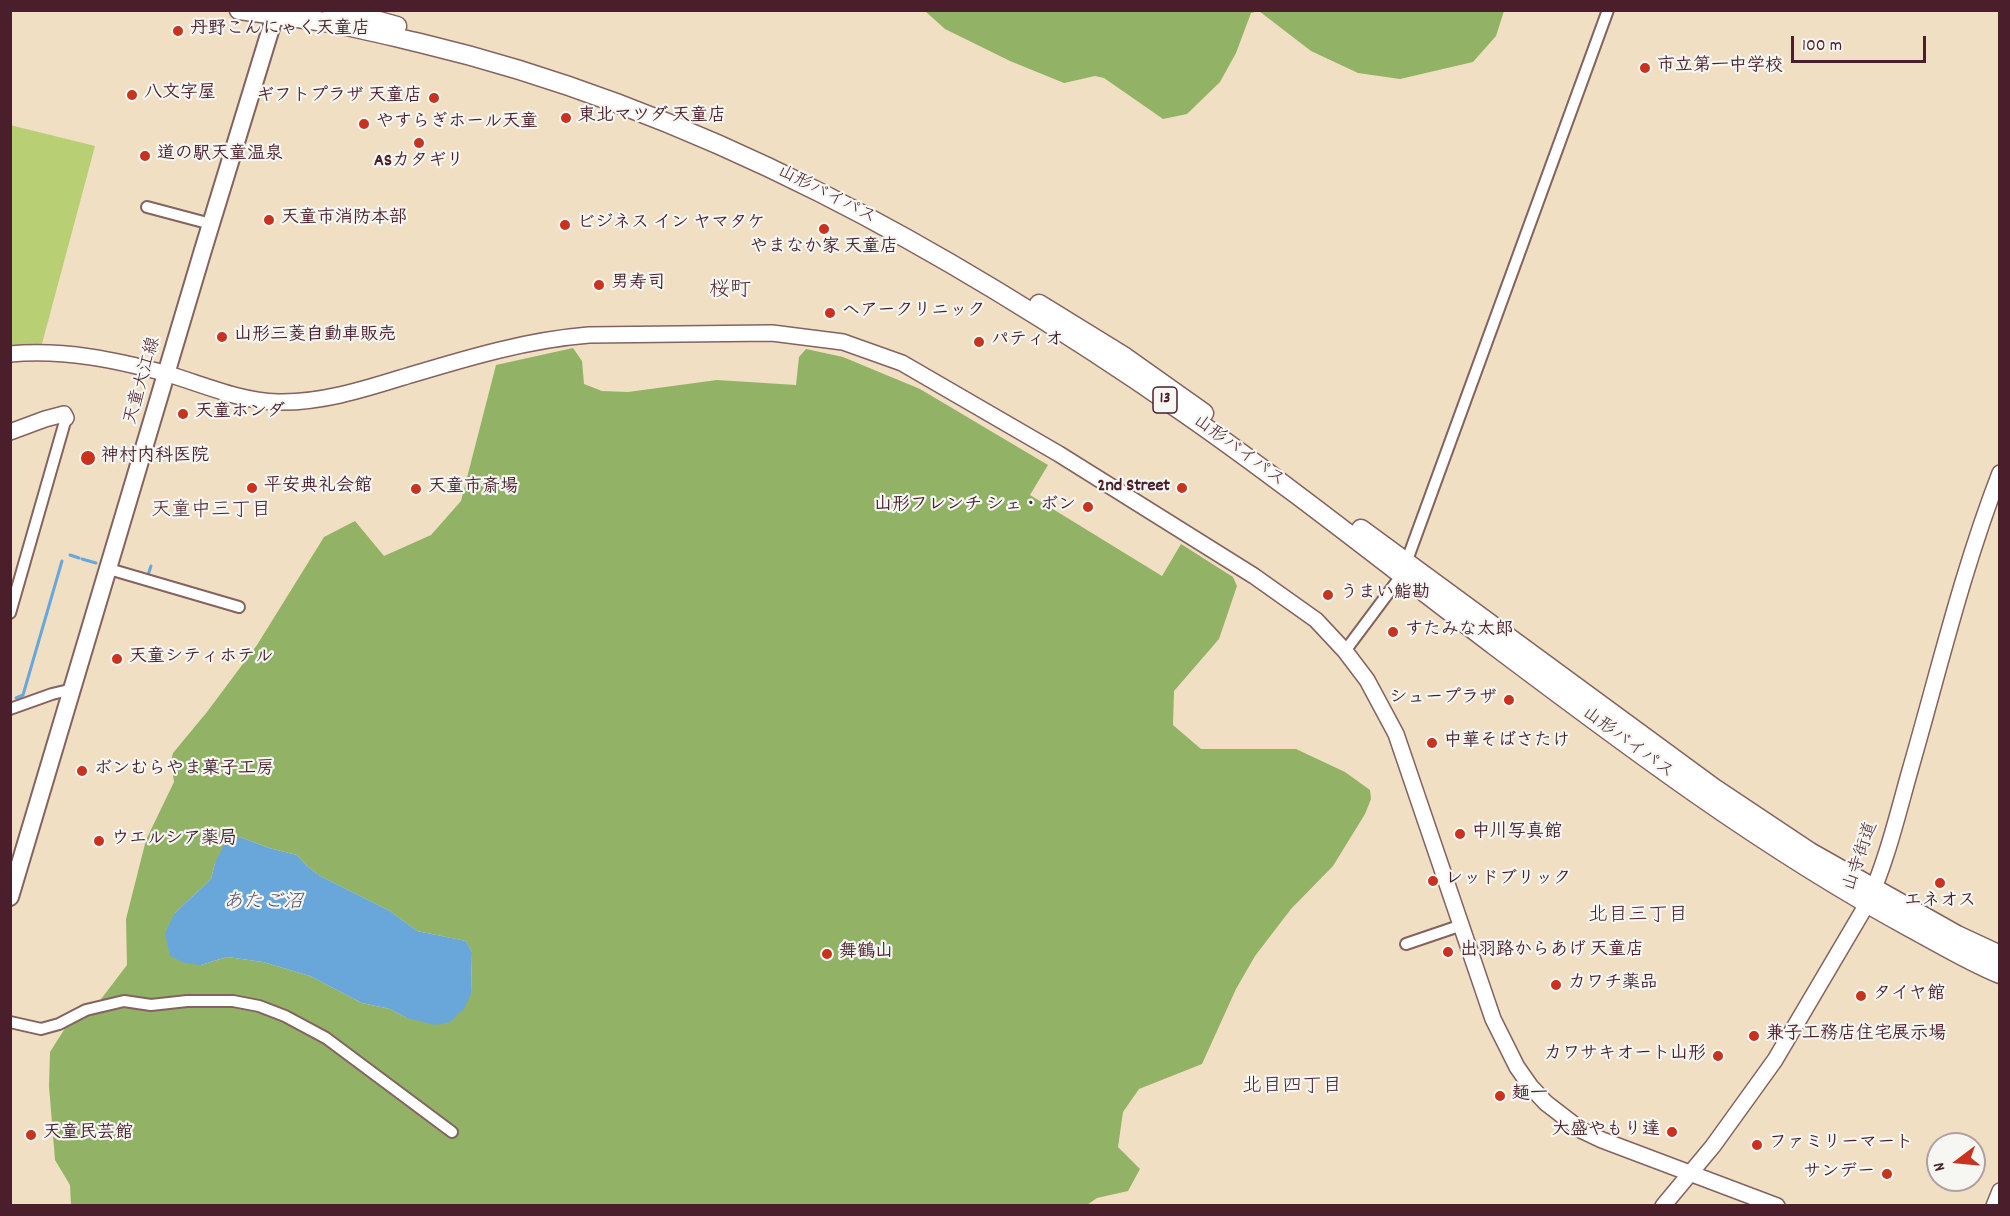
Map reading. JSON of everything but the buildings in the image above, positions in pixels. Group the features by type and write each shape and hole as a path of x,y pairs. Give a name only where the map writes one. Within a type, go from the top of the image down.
{"highway":[{"name":"山形バイパス","path":"239,10 335,23 484,58 594,94 696,134 825,193 1010,298 1131,377 1404,569"},
{"name":"山形バイパス","path":"332,10 485,49 561,72 687,120 816,178 922,236 1067,320 1184,398 1404,569 1599,725 1693,792 1785,853 1870,896 2000,955"},
{"name":"山形バイパス","path":"1870,896 2000,974"}],"main road":[{"name":"天童大江線","path":"10,897 275,15"}],"street":[{"path":"1345,651 1404,569 1608,10"},
{"path":"147,207 211,224"},
{"path":"10,354 76,354 167,374 254,400 300,402 353,392 491,351 562,337 618,333 772,333 843,342 902,363 1059,454 1284,596 1316,620 1345,651 1375,693 1396,734 1493,1019 1516,1067 1531,1087 1546,1103 1581,1130 1626,1150 1777,1206"},
{"path":"10,432 55,415 64,414 66,418 10,613"},
{"name":"山寺街道","path":"1663,1206 1742,1107 1775,1060 1870,896 1923,727 1957,604 2000,473"},
{"path":"109,569 239,607"},
{"path":"10,709 73,689"},
{"path":"1406,944 1462,925"},
{"path":"10,1022 40,1029 59,1024 86,1010 124,1001 151,1005 187,1001 233,1000 259,1006 285,1016 326,1038 452,1132"},
{"path":"1994,1206 2000,1191"}],"green space":[{"path":"925,11 1259,11 1251,13 1236,53 1220,82 1187,114 1163,119 1104,78 1095,76 1064,83 1010,61 945,29"},
{"path":"1259,11 1504,11 1496,36 1473,62 1400,79 1358,73 1311,51"},
{"path":"10,125 95,146 42,344 11,349"},
{"path":"573,348 582,361 584,384 602,391 628,392 717,380 796,385 799,357 806,349 843,357 920,389 1048,465 1030,495 1162,576 1181,544 1233,577 1237,586 1219,639 1174,691 1173,725 1201,749 1296,749 1345,772 1370,790 1371,799 1365,814 1333,866 1291,909 1255,956 1236,989 1202,1064 1139,1089 1123,1112 1118,1147 1140,1169 1128,1191 1097,1198 1087,1205 71,1205 70,1185 55,1160 49,1086 50,1052 69,1022 95,1007 127,965 126,919 146,840 174,782 171,761 173,753 257,645 324,537 355,521 384,556 431,535 461,501 496,365","holes":["240,837 297,855 320,876 390,911 417,931 466,941 472,952 471,994 407,1018 390,1009 362,1003 310,976 263,962 227,957 201,965 175,913 211,879 215,863"]}],"water":[{"name":"あたご沼","path":"240,837 297,855 320,876 390,911 417,931 466,941 472,952 471,994 464,1009 450,1022 435,1025 407,1018 390,1009 362,1003 310,976 263,962 227,957 201,965 185,963 170,956 165,933 175,913 211,879 215,863 224,845"}],"waterway":[{"path":"70,555 79,558"},
{"path":"82,559 96,563"},
{"path":"16,698 23,695 62,561"},
{"path":"147,578 151,566"}],"place":[{"name":"丹野こんにゃく天童店","path":"178,31"},
{"name":"市立第一中学校","path":"1645,68"},
{"name":"八文字屋","path":"132,95"},
{"name":"ギフトプラザ 天童店","path":"434,98"},
{"name":"東北マツダ 天童店","path":"566,118"},
{"name":"やすらぎホール天童","path":"364,124"},
{"name":"ASカタギリ","path":"419,143"},
{"name":"道の駅天童温泉","path":"145,156"},
{"name":"天童市消防本部","path":"269,220"},
{"name":"ビジネス イン ヤマタケ","path":"565,225"},
{"name":"やまなか家 天童店","path":"824,229"},
{"name":"男寿司","path":"599,285"},
{"name":"ヘアークリニック","path":"830,313"},
{"name":"山形三菱自動車販売","path":"222,337"},
{"name":"パティオ","path":"979,342"},
{"name":"天童ホンダ","path":"183,414"},
{"name":"神村内科医院","path":"88,458"},
{"name":"平安典礼会館","path":"252,488"},
{"name":"2nd Street","path":"1182,488"},
{"name":"天童市斎場","path":"416,489"},
{"name":"山形フレンチ シェ・ボン","path":"1088,507"},
{"name":"うまい鮨勘","path":"1328,595"},
{"name":"すたみな太郎","path":"1393,632"},
{"name":"天童シティホテル","path":"117,659"},
{"name":"シュープラザ","path":"1509,700"},
{"name":"中華そばさたけ","path":"1432,743"},
{"name":"ボンむらやま菓子工房","path":"82,771"},
{"name":"中川写真館","path":"1460,834"},
{"name":"ウエルシア薬局","path":"99,841"},
{"name":"レッドブリック","path":"1433,881"},
{"name":"エネオス","path":"1940,883"},
{"name":"出羽路からあげ 天童店","path":"1448,952"},
{"name":"舞鶴山","path":"827,954"},
{"name":"カワチ薬品","path":"1556,985"},
{"name":"タイヤ館","path":"1861,996"},
{"name":"兼子工務店住宅展示場","path":"1754,1036"},
{"name":"カワサキオート山形","path":"1718,1056"},
{"name":"麺一","path":"1500,1096"},
{"name":"大盛やもり達","path":"1672,1132"},
{"name":"天童民芸館","path":"31,1135"},
{"name":"ファミリーマート","path":"1757,1145"},
{"name":"サンデー","path":"1887,1174"}],"district":[{"name":"桜町","path":"730,292"},
{"name":"天童中三丁目","path":"211,512"},
{"name":"北目三丁目","path":"1638,917"},
{"name":"北目四丁目","path":"1292,1088"}]}
